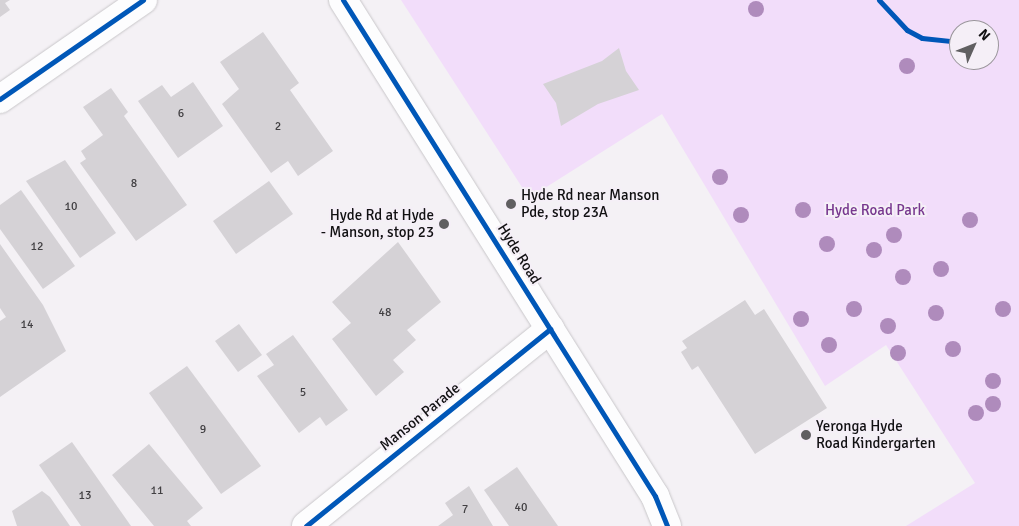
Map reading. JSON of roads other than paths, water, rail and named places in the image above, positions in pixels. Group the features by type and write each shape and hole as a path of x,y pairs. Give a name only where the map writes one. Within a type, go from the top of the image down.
{"street":[{"path":"0,99 143,0"},
{"name":"Hyde Road","path":"343,0 655,496 668,526"},
{"name":"Manson Parade","path":"306,526 550,329"}],"place":[{"name":"Hyde Rd near Manson Pde, stop 23A","path":"511,204"},
{"name":"Hyde Rd at Hyde - Manson, stop 23","path":"444,224"},
{"name":"Yeronga Hyde Road Kindergarten","path":"806,435"}],"park label":[{"name":"Hyde Road Park","path":"875,211"}]}
